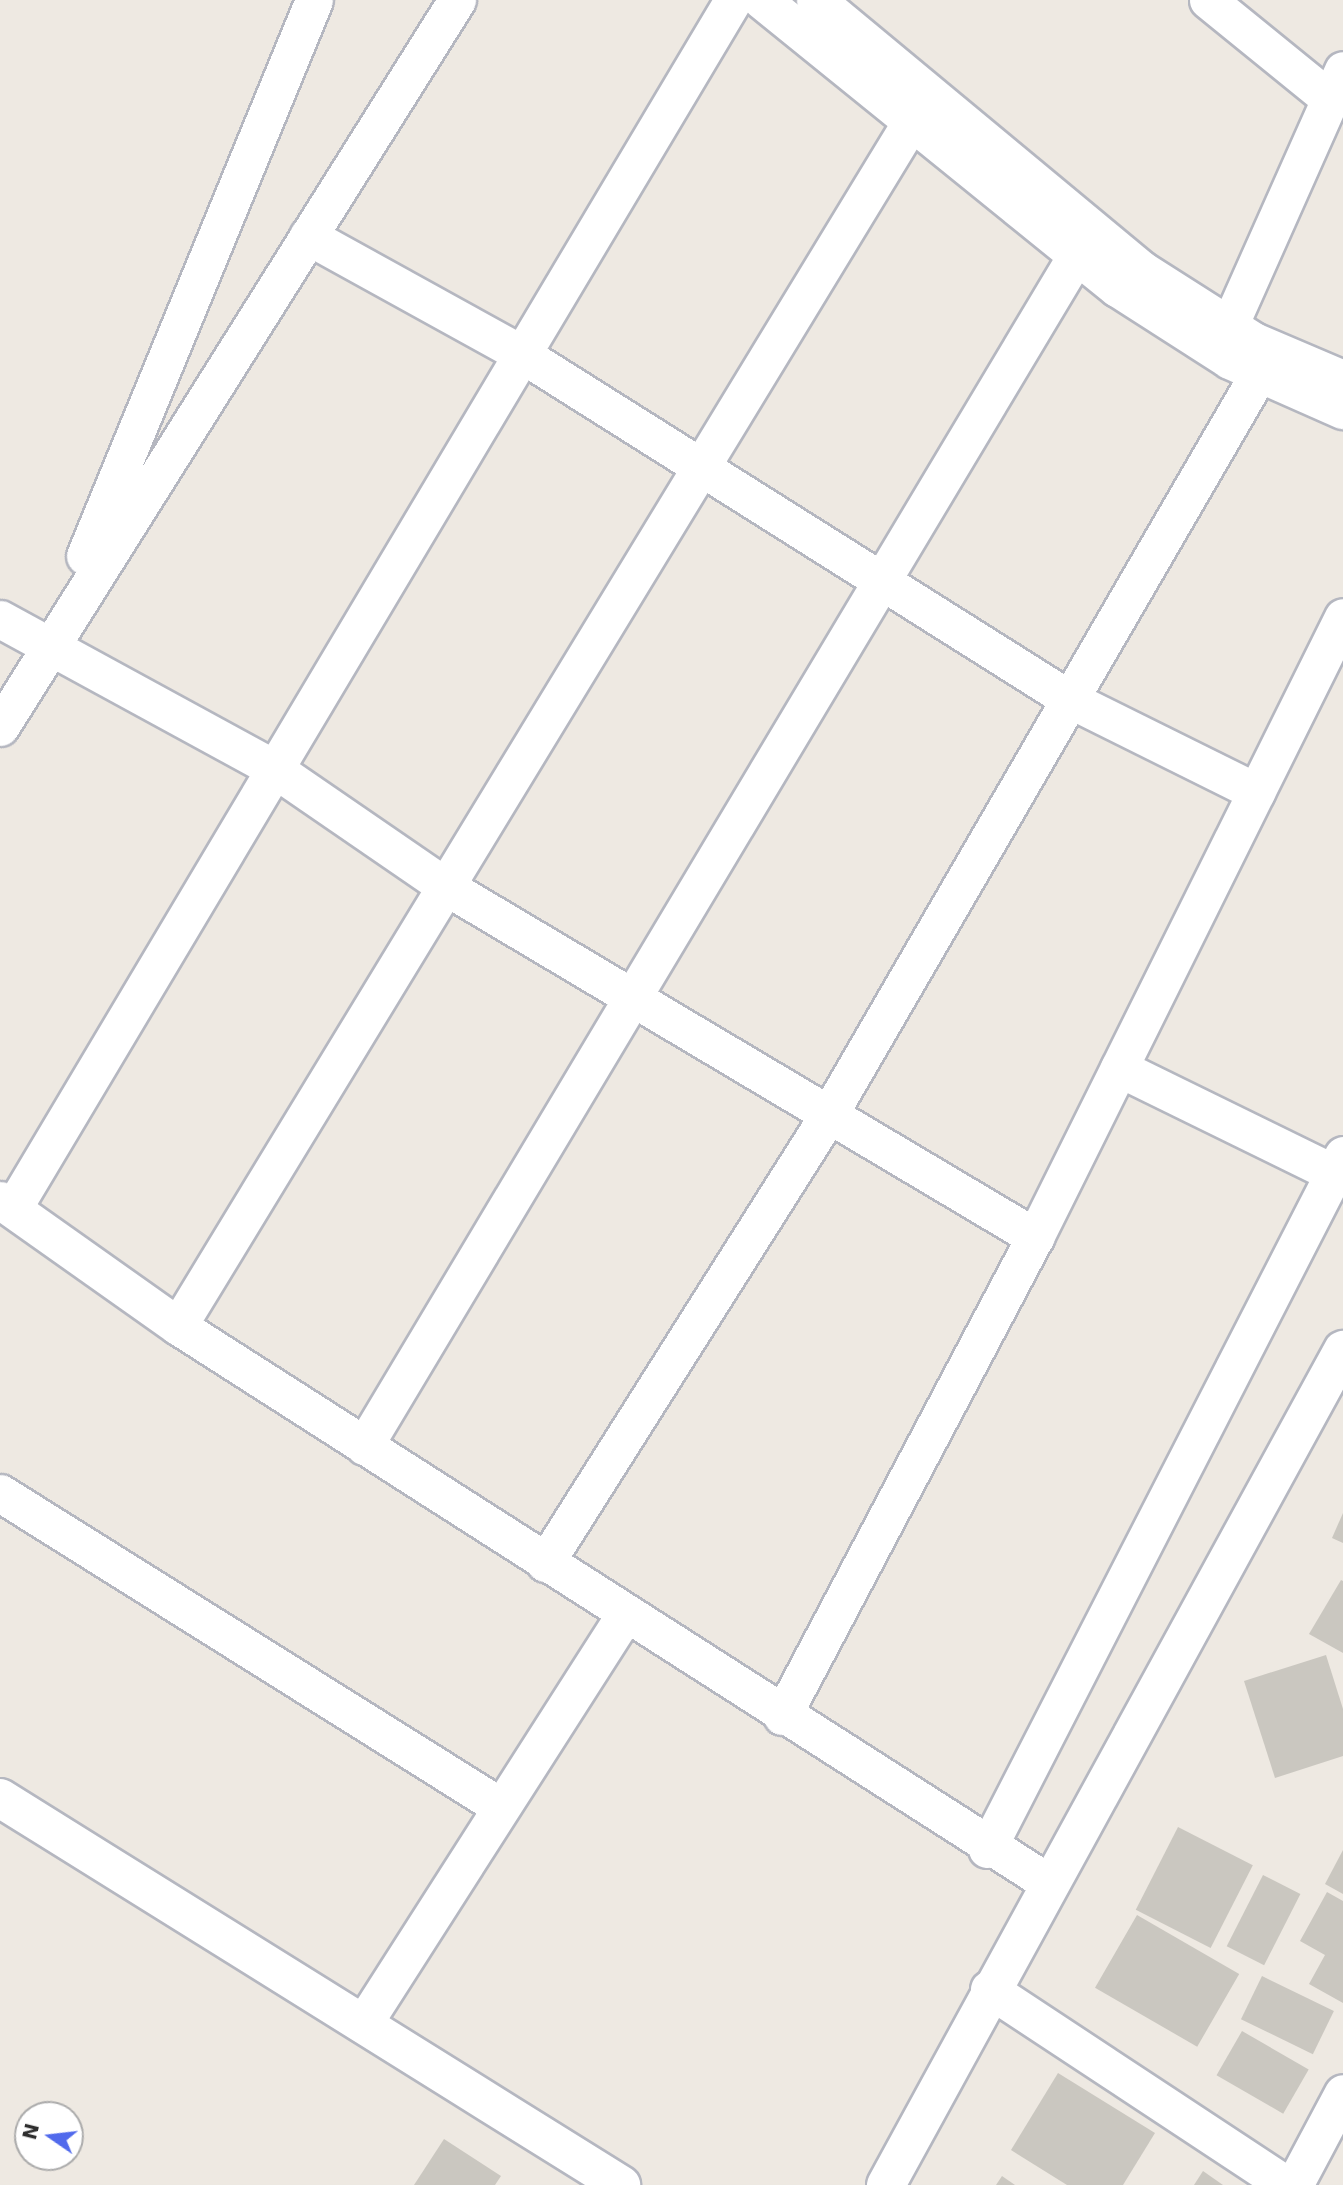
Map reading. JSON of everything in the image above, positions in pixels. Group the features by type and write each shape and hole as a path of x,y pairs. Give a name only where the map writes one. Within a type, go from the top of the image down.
{"street":[{"path":"46,649 314,0"},
{"path":"0,727 46,649 457,0"},
{"path":"733,0 273,768 7,1204 178,1326 987,1849 1049,1883"},
{"path":"762,0 914,117 1118,288 1259,373 1343,410"},
{"path":"816,0 1141,270 1229,326 1343,380"},
{"path":"1208,0 1336,84 1229,326"},
{"path":"178,1326 914,117"},
{"path":"308,236 520,353 699,470 883,579 1069,699 1256,792"},
{"path":"364,1446 1077,254"},
{"path":"545,1563 828,1114 1259,373"},
{"path":"782,1716 1035,1237 1343,617"},
{"path":"0,619 46,649 273,768 445,886 1035,1237"},
{"path":"987,1849 1338,1164 1119,1068"},
{"path":"886,2185 989,1989 1343,1350"},
{"path":"0,1493 501,1807"},
{"path":"363,2024 625,1614"},
{"path":"0,1798 621,2185"},
{"path":"989,1989 1286,2185"},
{"path":"1294,2185 1343,2092"}],"building":[{"path":"1343,1513 1343,1543 1332,1538"},
{"path":"1341,1580 1343,1581 1343,1653 1309,1634"},
{"path":"1326,1655 1343,1709 1343,1756 1275,1778 1244,1681"},
{"path":"1178,1827 1253,1865 1211,1948 1136,1910"},
{"path":"1343,1850 1343,1894 1325,1884"},
{"path":"1263,1875 1300,1894 1264,1965 1227,1946"},
{"path":"1327,1892 1343,1901 1343,2003 1309,1984 1325,1955 1300,1941"},
{"path":"1137,1915 1239,1974 1197,2047 1095,1988"},
{"path":"1262,1976 1334,2011 1313,2054 1241,2019"},
{"path":"1242,2031 1309,2070 1283,2114 1216,2075"},
{"path":"1058,2073 1155,2133 1123,2185 1067,2185 1011,2150"},
{"path":"444,2139 501,2176 495,2185 414,2185"},
{"path":"1203,2171 1223,2185 1194,2185"},
{"path":"1002,2176 1015,2185 996,2185"}]}
